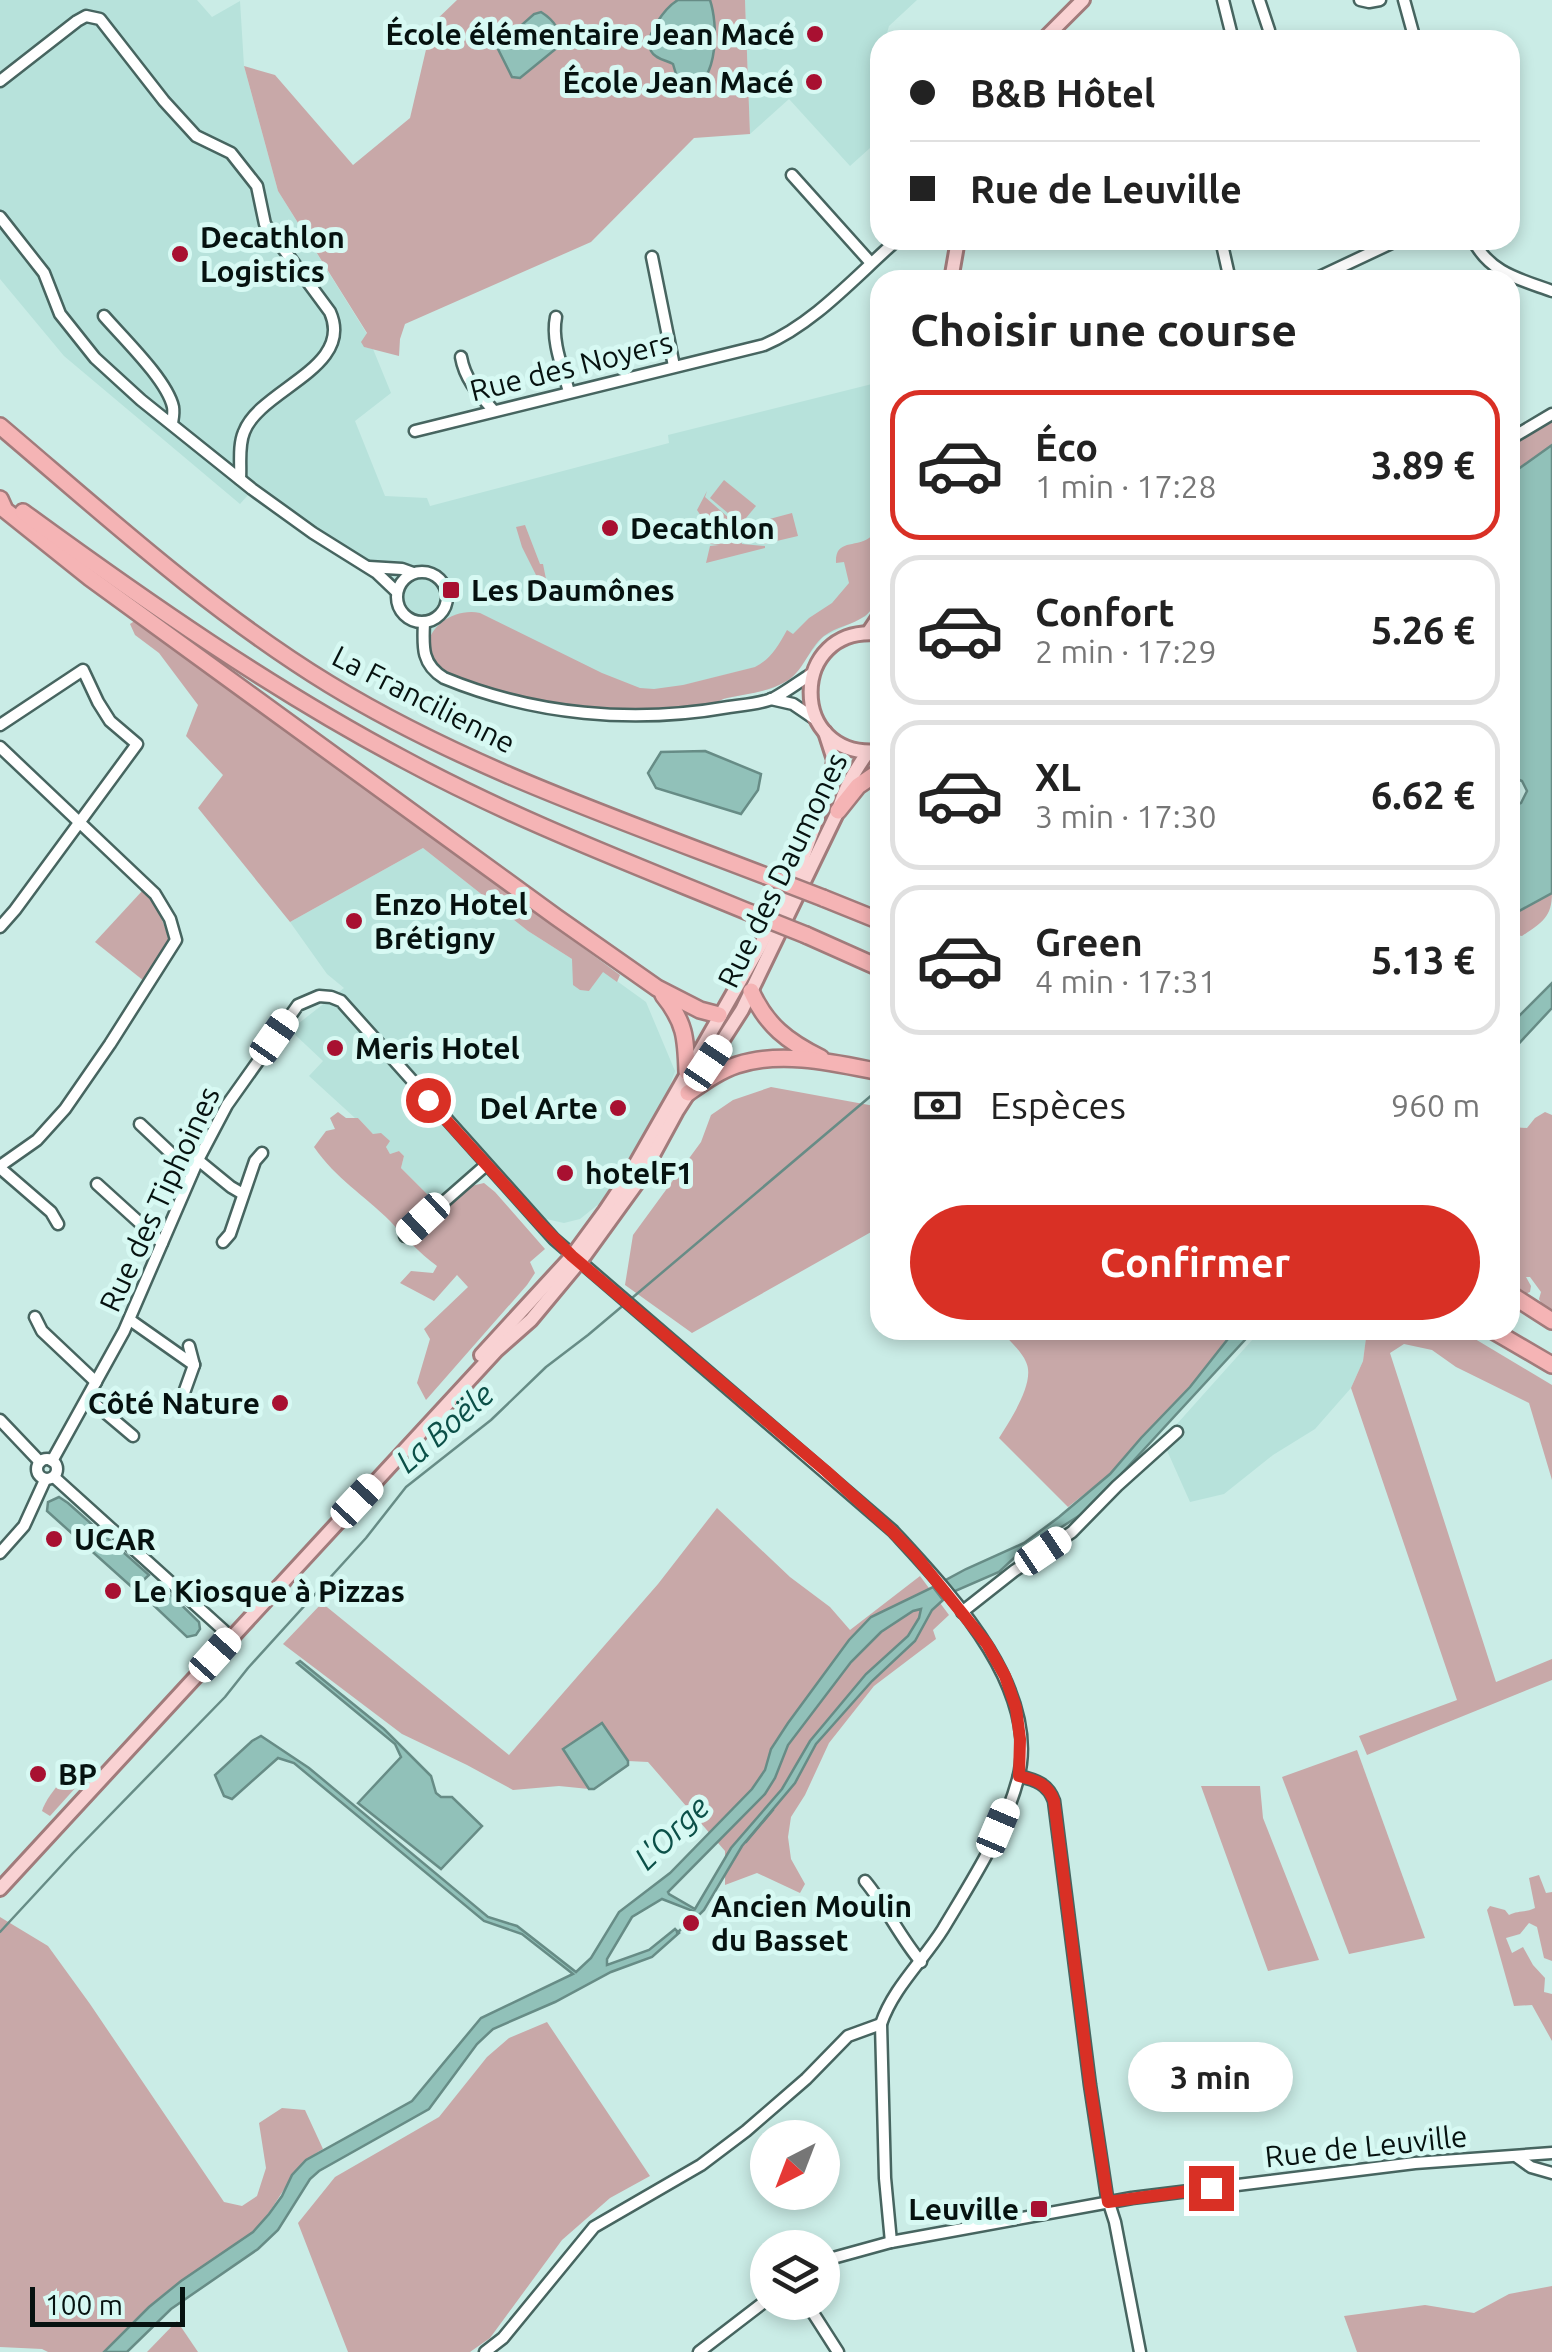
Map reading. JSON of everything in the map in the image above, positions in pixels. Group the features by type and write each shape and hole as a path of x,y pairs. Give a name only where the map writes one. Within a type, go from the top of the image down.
{"highway":[{"name":"La Francilienne","path":"0,426 222,610 343,692 482,764 870,917"},
{"name":"La Francilienne","path":"0,497 200,636 361,736 558,833 870,964"},
{"path":"0,497 5,510 90,578 467,854 658,988 700,1010 719,1015"},
{"path":"838,811 870,777"},
{"path":"843,906 870,908"},
{"path":"658,988 682,1023 687,1072"},
{"path":"751,991 764,1016 782,1035 828,1062"},
{"path":"688,1092 717,1074 748,1062 828,1062 870,1070"},
{"path":"1520,1300 1552,1321"},
{"path":"1509,1340 1552,1365"}],"main road":[{"path":"1053,30 1083,0"},
{"path":"870,633 849,636 830,647 812,673 810,693 816,720 825,732 841,745 870,750"},
{"name":"Rue des Daumones","path":"575,1259 631,1172 778,911 820,814 830,780 834,760 825,732"},
{"name":"Rue des Daumones","path":"575,1259 596,1242 640,1180 688,1092 742,1010 838,811 854,769 870,755"},
{"path":"746,970 751,991"},
{"path":"719,1015 742,1010"},
{"path":"0,1878 575,1259"},
{"path":"0,1889 228,1635"}],"street":[{"path":"1223,0 1230,30"},
{"path":"1259,0 1269,30"},
{"path":"1360,0 1380,0"},
{"path":"1404,0 1412,30"},
{"path":"0,82 77,21 86,16 100,19 196,136 231,153 256,186 265,224 335,323 332,348 261,410 244,430 240,479"},
{"path":"792,175 870,263"},
{"path":"0,217 44,273 60,314 94,358 285,514 385,579 397,592 404,614 424,622 442,613 447,593 439,578 431,573 368,567"},
{"name":"Rue des Noyers","path":"415,431 764,345 795,330 885,250"},
{"path":"1334,270 1377,250"},
{"path":"1481,250 1490,264 1502,270"},
{"path":"652,258 674,366"},
{"path":"1520,279 1552,291"},
{"path":"104,316 167,393 174,410 172,423"},
{"path":"556,318 555,338 568,392"},
{"path":"461,357 468,381 494,410"},
{"path":"1520,433 1552,414"},
{"path":"397,592 413,573"},
{"path":"424,622 422,652 434,672 519,702 634,717 695,713 771,700 792,704 816,720"},
{"path":"0,725 83,670 110,720 136,744 0,927"},
{"path":"771,700 812,673"},
{"path":"0,747 155,894 170,919 176,940 66,1109 37,1140 1,1165 51,1212 58,1224"},
{"name":"Rue des Tiphoines","path":"46,1461 88,1398 130,1320 192,1172 227,1104 298,1005 319,996 341,1001 486,1165"},
{"path":"140,1124 192,1172"},
{"path":"223,1242 230,1234 262,1153"},
{"path":"198,1160 244,1194"},
{"path":"405,1236 486,1165 575,1259 892,1531 987,1644 1005,1676 1016,1708 1019,1776 972,1880 921,1962 886,2009 881,2024 885,2178 891,2242"},
{"path":"97,1184 162,1244"},
{"path":"35,1318 42,1332 96,1382"},
{"path":"130,1320 194,1364"},
{"path":"180,1404 194,1364 190,1346"},
{"path":"88,1398 133,1436"},
{"path":"0,1420 57,1468 24,1526 0,1553"},
{"path":"962,1612 1072,1532 1177,1432"},
{"path":"46,1461 37,1471 40,1477 49,1478 228,1635"},
{"path":"1019,1776 1043,1784 1054,1801 1108,2202 1140,2352"},
{"path":"864,1881 921,1962"},
{"path":"485,2352 503,2338 594,2227 701,2165 806,2080 848,2036 881,2024"},
{"name":"Rue de Leuville","path":"840,2257 891,2242 1108,2202 1415,2164 1552,2154"},
{"path":"1515,2156 1531,2167 1552,2172"},
{"path":"699,2352 750,2313"},
{"path":"818,2320 838,2352"}],"shaded area":[{"path":"0,0 197,0 212,17 240,1 244,66 278,191 367,334 364,347 373,349 391,393 355,421 385,496 427,498 430,506 669,443 668,435 870,384 870,611 823,637 789,680 771,689 718,703 631,711 511,695 474,684 427,645 365,557 355,555 257,485 240,504 64,356 0,279"},
{"path":"457,0 745,0 750,134 694,138 591,242 405,324 399,356 364,347 361,342 367,333 278,191 244,66 275,75 353,165 410,118 432,24"},
{"path":"678,0 710,0 713,10 711,63 700,84 691,90 679,84 673,64 655,56 649,45 657,22"},
{"name":"École Jean Macé","path":"745,0 917,0 888,30 870,30 870,148 850,166 789,99 750,134"},
{"path":"541,12 557,27 558,47 520,78 512,77 497,47"},
{"path":"1552,416 1552,445 1520,468 1520,437"},
{"path":"1552,445 1552,893 1520,911 1520,803 1527,791 1520,780 1520,468"},
{"path":"724,480 756,506 741,524 710,498"},
{"path":"707,491 705,497 737,525 734,532 742,544 765,548 706,563 710,546 719,545 710,544 709,528 697,510"},
{"path":"792,513 798,536 764,544 758,522"},
{"path":"525,525 543,564 549,594 544,597 532,581 536,575 516,527"},
{"path":"869,538 870,610 824,636 791,678 764,690 695,707 604,709 493,688 439,670 431,659 428,647 436,628 445,620 468,612 480,613 640,688 683,685 755,667 770,656 787,630 793,634 832,603 849,583 844,562 836,563 839,550"},
{"path":"136,620 620,975 617,982 603,972 589,991 580,990 573,985 572,959 528,931 423,848 290,922 198,808 223,775 186,736 198,705 159,653 135,635 130,624"},
{"path":"705,751 761,774 758,790 741,814 656,788 648,773 661,752"},
{"path":"423,848 528,931 572,959 589,991 603,971 646,1002 675,1071 664,1102 600,1203 580,1219 564,1223 546,1219 486,1165 441,1202 435,1202 401,1168 404,1156 399,1151 390,1154 386,1147 389,1141 373,1134 309,1076 323,1061 290,1030 344,988 327,974 290,922"},
{"path":"143,890 159,914 169,942 144,981 95,942"},
{"path":"1552,893 1548,914 1522,936 1520,911"},
{"path":"1552,983 1552,1008 1520,1042 1520,1015"},
{"path":"771,1087 870,1105 870,1233 692,1333 625,1285 633,1235 701,1142 711,1115 733,1100"},
{"path":"338,1112 346,1118 358,1118 373,1134 381,1133 390,1141 386,1147 390,1154 399,1151 404,1156 401,1168 435,1202 484,1183 545,1249 530,1262 535,1273 527,1285 426,1400 417,1383 430,1339 424,1329 468,1287 457,1275 434,1301 400,1283 411,1271 433,1273 437,1266 341,1178 314,1147 326,1131 335,1129 330,1118"},
{"path":"1545,1112 1552,1115 1552,1310 1544,1308 1539,1299 1541,1292 1530,1277 1526,1277 1530,1292 1520,1290 1520,1128 1527,1128"},
{"path":"1009,1340 1227,1340 1110,1474 1068,1507 999,1438 1028,1380 1021,1353"},
{"path":"1227,1340 1245,1340 1088,1510 1015,1557 999,1572 953,1592 944,1581 1024,1543 1059,1517 1110,1474"},
{"path":"1252,1340 1366,1340 1363,1361 1351,1388 1315,1429 1273,1455 1224,1494 1190,1502 1165,1446 1181,1432 1176,1425"},
{"path":"1366,1340 1477,1340 1552,1385 1552,1480 1529,1403 1456,1367 1432,1350 1404,1344 1390,1353 1496,1682 1552,1659 1552,1680 1367,1755 1359,1736 1457,1700 1351,1388 1363,1361"},
{"path":"59,1497 149,1575 134,1589 47,1511 48,1502"},
{"path":"717,1508 790,1577 830,1607 850,1630 920,1576 949,1615 933,1630 936,1639 874,1686 829,1743 791,1817 791,1859 805,1884 800,1893 757,1873 725,1885 725,1851 648,1762 628,1761 602,1724 564,1749 589,1789 559,1786 513,1790 402,1734 283,1644 322,1603 509,1755 658,1584"},
{"path":"162,1586 199,1622 196,1635 187,1637 148,1600"},
{"path":"933,1587 943,1600 932,1610 915,1641 872,1681 816,1744 795,1783 742,1846 694,1920 690,1915 693,1911 662,1899 632,1917 607,1965 649,1950 675,1929 679,1933 652,1957 611,1972 493,2029 477,2044 429,2109 319,2171 278,2230 258,2249 171,2309 127,2352 104,2352 181,2281 253,2232 306,2160 412,2101 481,2018 573,1974 522,1934 484,1921 294,1763 278,1758 232,1799 224,1796 215,1775 261,1736 309,1768 488,1917 517,1926 576,1972 591,1958 619,1912 670,1873 752,1789 788,1723 849,1640 871,1617","holes":["921,1609 908,1636 866,1674 810,1741 782,1789 731,1848 695,1909 669,1894 765,1794 788,1745 851,1662 881,1632"]},
{"path":"300,1661 384,1729 431,1776 436,1793 452,1797 482,1826 441,1869 358,1803 401,1757 395,1744 297,1663"},
{"path":"602,1723 628,1765 589,1789 563,1749"},
{"path":"1357,1750 1425,1938 1349,1954 1282,1777"},
{"path":"91,1760 96,1765 50,1816 42,1811 62,1781"},
{"path":"1201,1786 1260,1786 1263,1818 1319,1960 1268,1971"},
{"path":"1539,1875 1546,1893 1552,1892 1552,1961 1544,1958 1537,1927 1529,1923 1520,1934 1506,1938 1512,1953 1523,1947 1545,1978 1544,1992 1552,1994 1552,2041 1532,2005 1514,2006 1487,1910 1490,1906 1509,1915 1535,1908 1529,1878"},
{"path":"0,1917 48,1946 224,2202 242,2206 257,2196 266,2168 259,2123 282,2108 305,2110 323,2149 302,2166 254,2231 162,2295 104,2352 0,2347"},
{"path":"547,2022 650,2176 610,2198 562,2240 490,2338 470,2352 348,2352 298,2223 335,2177 439,2117 487,2057 509,2038"},
{"path":"1552,2286 1552,2352 1357,2352 1344,2316 1425,2305 1474,2313 1509,2294"},
{"path":"177,2321 198,2352 147,2352"}],"waterway":[{"name":"La Boële","path":"632,1298 870,1097"},
{"name":"La Boële","path":"0,1932 225,1697 406,1487 491,1420 546,1367 626,1303"},
{"path":"746,1842 773,1810"},
{"path":"677,1933 693,1918"}],"place":[{"name":"École élémentaire Jean Macé","path":"815,34"},
{"name":"École Jean Macé","path":"814,82"},
{"name":"Decathlon Logistics","path":"180,254"},
{"name":"Decathlon","path":"610,528"},
{"name":"Les Daumônes","path":"451,590"},
{"name":"Enzo Hotel Brétigny","path":"354,921"},
{"name":"Meris Hotel","path":"335,1048"},
{"name":"Del Arte","path":"618,1108"},
{"name":"hotelF1","path":"565,1173"},
{"name":"Côté Nature","path":"280,1403"},
{"name":"UCAR","path":"54,1539"},
{"name":"Le Kiosque à Pizzas","path":"113,1591"},
{"name":"BP","path":"38,1774"},
{"name":"Ancien Moulin du Basset","path":"691,1923"},
{"name":"Leuville","path":"1039,2209"}],"route":[{"path":"428,1100 572,1256 892,1531 987,1644 1005,1676 1016,1708 1019,1776 1043,1784 1054,1801 1108,2202 1211,2188"}],"water label":[{"name":"L'Orge","path":"671,1832"}]}
